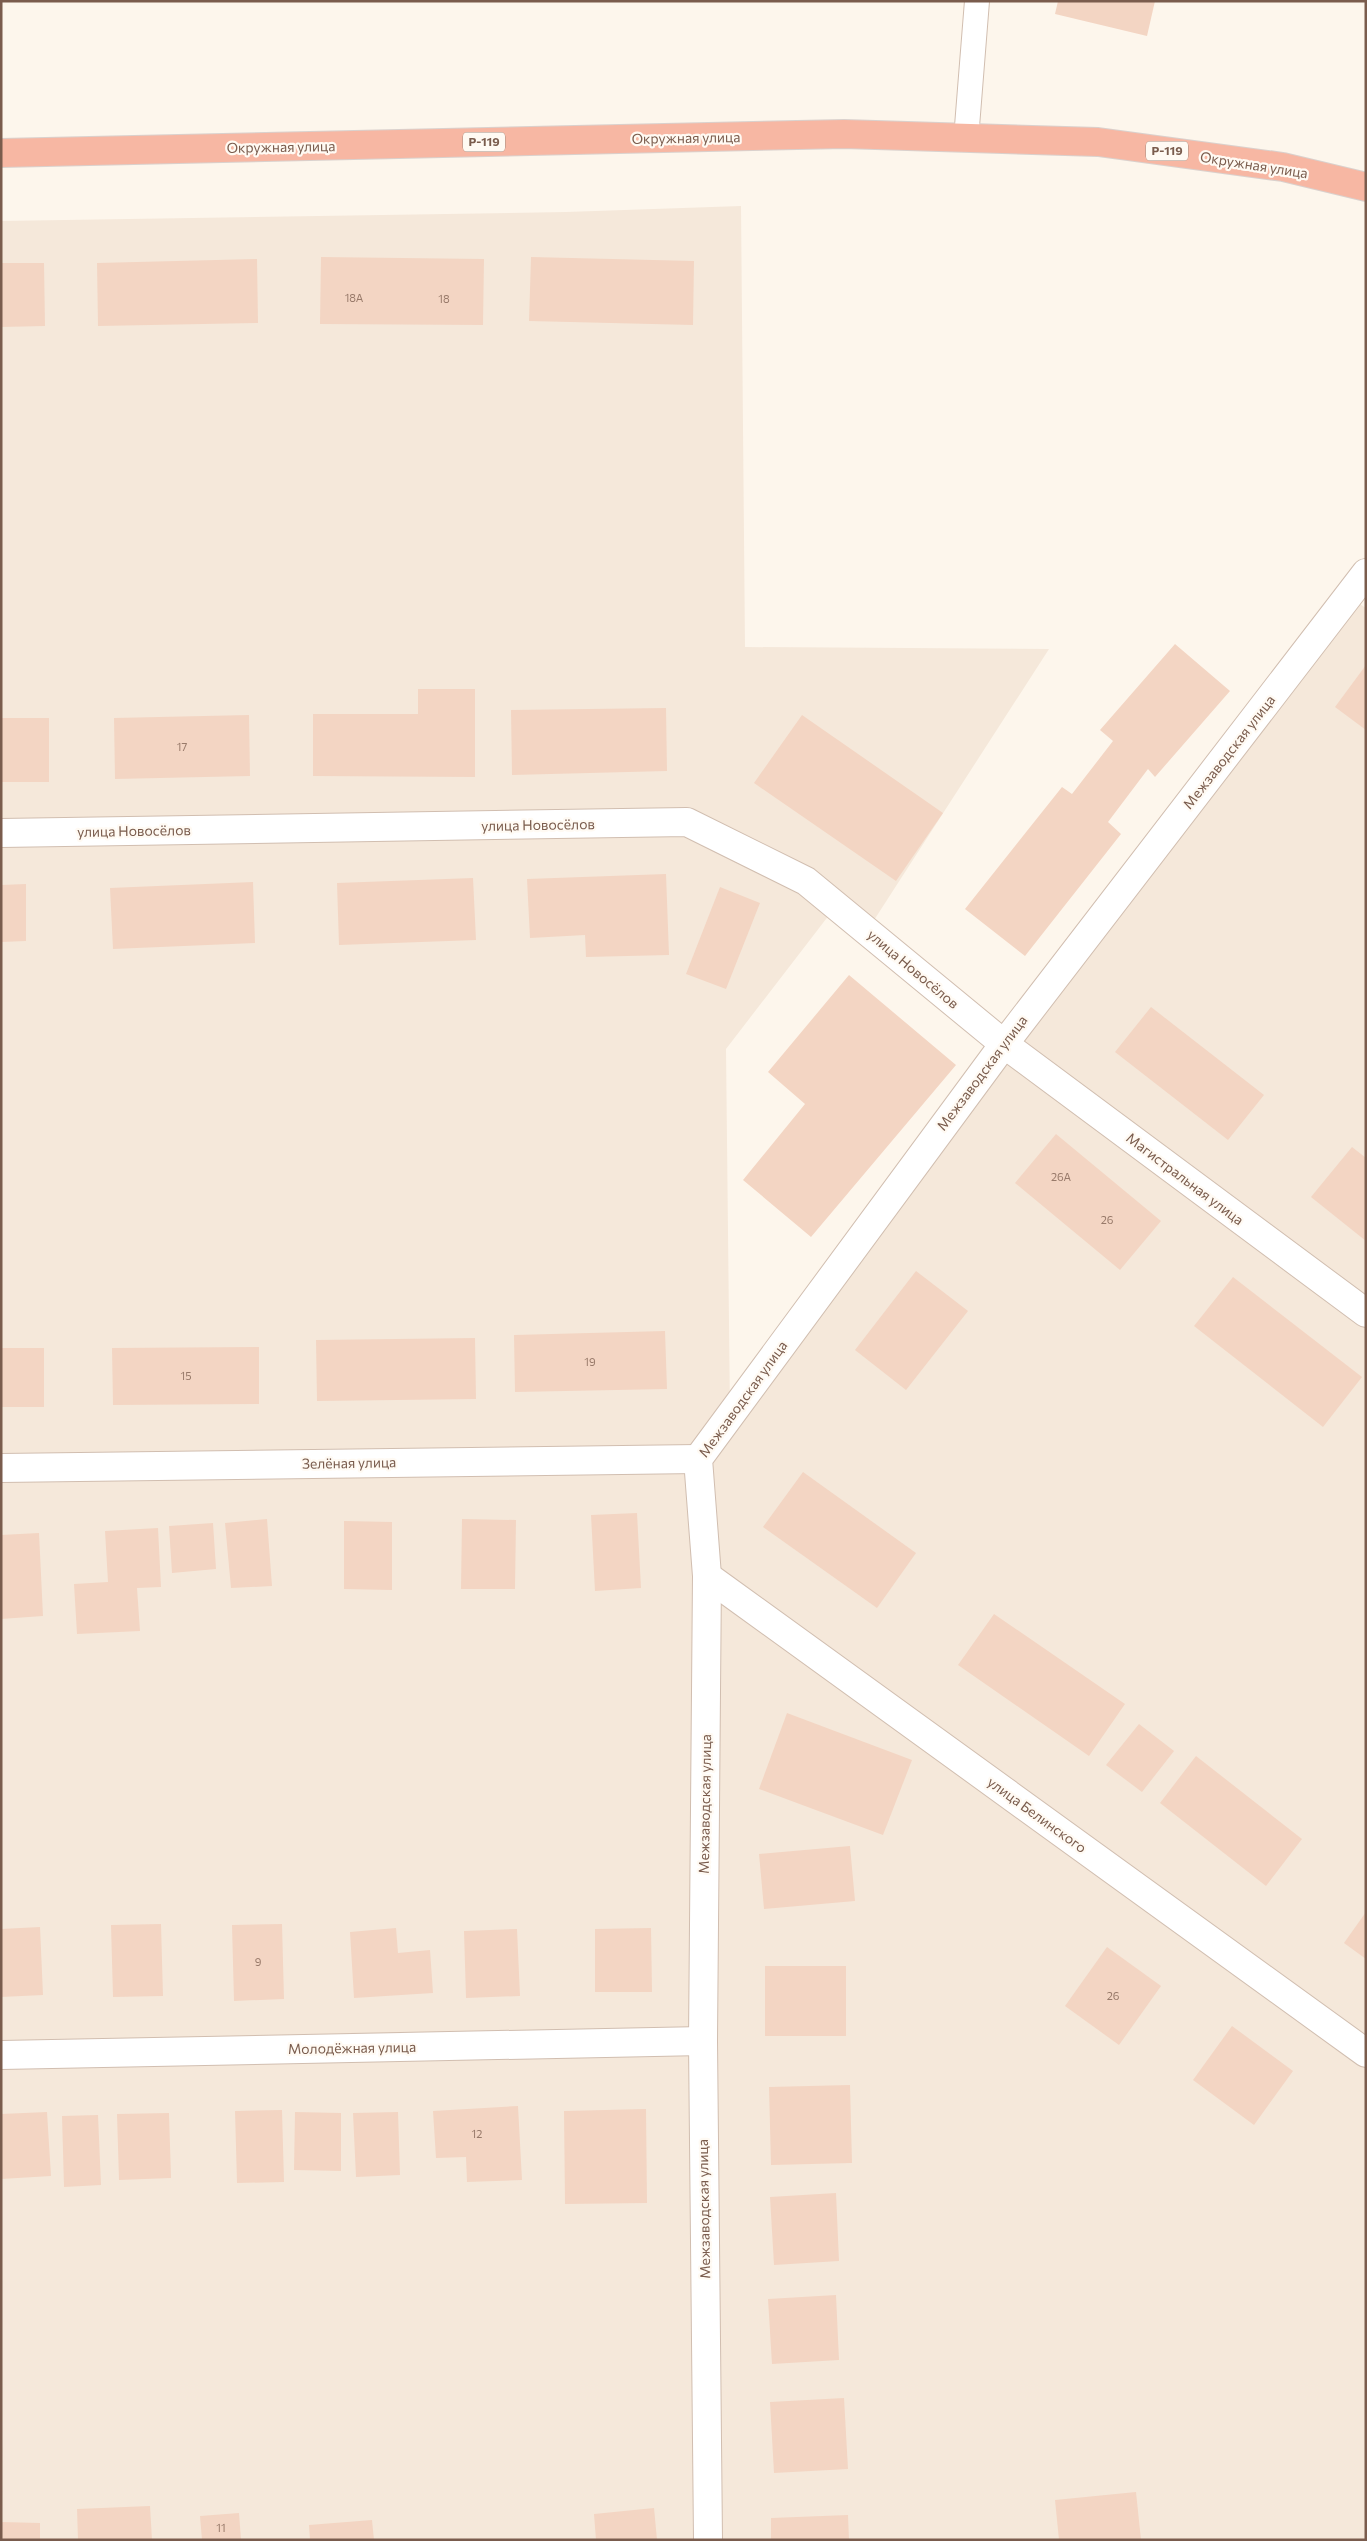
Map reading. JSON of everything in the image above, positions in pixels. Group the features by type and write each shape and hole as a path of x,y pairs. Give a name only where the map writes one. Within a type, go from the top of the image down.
{"highway":[{"name":"Окружная улица","path":"1,154 844,134 1098,142 1283,167 1366,187"}],"street":[{"name":"Межзаводская улица","path":"708,2540 703,2041 707,1576 698,1459 1004,1044 1357,603 1366,573"},
{"name":"улица Новосёлов","path":"1,833 687,822 806,881 1004,1044"},
{"name":"Магистральная улица","path":"1004,1044 1366,1313"},
{"name":"Зелёная улица","path":"1,1468 698,1459"},
{"name":"улица Белинского","path":"707,1576 1366,2053"},
{"name":"Молодёжная улица","path":"1,2055 703,2041"}],"lane":[{"path":"966,138 977,1"}],"shaded area":[{"path":"741,206 745,647 1049,649 867,931 836,906 726,1049 730,1414 1349,597 1366,608 1366,2540 1,2540 1,221 566,212"}],"building":[{"path":"1058,1 1155,1 1147,36 1055,14"},
{"path":"321,257 484,259 483,325 320,324"},
{"path":"531,257 694,261 693,325 529,321"},
{"path":"257,259 258,323 98,326 97,263"},
{"path":"1,263 44,263 45,326 1,327"},
{"path":"1175,644 1230,691 1155,777 1148,769 1108,822 1121,834 1025,956 965,909 1062,787 1072,794 1113,741 1100,730"},
{"path":"1366,665 1366,730 1335,707"},
{"path":"418,689 475,689 475,777 313,776 313,714 418,714"},
{"path":"666,708 667,771 512,775 511,710"},
{"path":"249,715 250,776 115,779 114,718"},
{"path":"802,715 943,813 896,881 754,783"},
{"path":"1,718 49,718 49,782 1,782"},
{"path":"666,874 669,955 586,957 585,935 530,938 527,879"},
{"path":"473,878 476,940 339,945 337,883"},
{"path":"253,882 255,943 113,949 110,888"},
{"path":"26,884 26,941 1,942 1,885"},
{"path":"720,887 760,903 726,989 686,974"},
{"path":"849,975 956,1065 811,1237 743,1180 805,1104 768,1072"},
{"path":"1151,1007 1264,1095 1228,1140 1115,1052"},
{"path":"1056,1134 1161,1221 1120,1270 1015,1183"},
{"path":"1352,1147 1366,1158 1366,1241 1311,1197"},
{"path":"916,1271 968,1311 906,1390 855,1350"},
{"path":"1233,1277 1362,1377 1323,1427 1194,1326"},
{"path":"665,1331 667,1389 515,1392 514,1335"},
{"path":"475,1338 476,1399 317,1401 316,1340"},
{"path":"259,1347 259,1404 113,1405 112,1348"},
{"path":"1,1348 44,1348 44,1407 1,1407"},
{"path":"803,1472 916,1553 877,1608 763,1527"},
{"path":"637,1513 641,1588 595,1591 591,1515"},
{"path":"267,1519 272,1586 231,1588 225,1523"},
{"path":"462,1519 516,1520 515,1589 461,1589"},
{"path":"344,1521 392,1522 392,1590 344,1589"},
{"path":"213,1523 216,1569 172,1573 169,1526"},
{"path":"158,1528 161,1587 137,1588 140,1631 77,1634 74,1584 108,1582 105,1531"},
{"path":"39,1533 43,1616 1,1619 1,1535"},
{"path":"994,1614 1125,1704 1089,1756 958,1665"},
{"path":"787,1713 912,1760 883,1835 759,1789"},
{"path":"1139,1724 1174,1751 1142,1792 1106,1765"},
{"path":"1196,1756 1302,1839 1266,1886 1160,1803"},
{"path":"850,1846 855,1901 764,1909 759,1854"},
{"path":"1366,1912 1366,1959 1344,1943"},
{"path":"161,1924 163,1996 113,1997 111,1925"},
{"path":"282,1924 284,1999 234,2001 232,1925"},
{"path":"40,1927 43,1995 1,1997 1,1929"},
{"path":"396,1928 398,1953 430,1950 433,1993 354,1998 350,1932"},
{"path":"651,1928 652,1992 595,1992 595,1929"},
{"path":"517,1929 520,1996 466,1998 464,1931"},
{"path":"1107,1947 1161,1986 1119,2045 1065,2006"},
{"path":"765,1966 846,1966 846,2036 765,2036"},
{"path":"1232,2026 1293,2071 1254,2125 1193,2080"},
{"path":"850,2085 852,2163 771,2165 769,2087"},
{"path":"518,2106 522,2180 467,2182 466,2157 436,2158 433,2111"},
{"path":"646,2109 647,2203 565,2204 564,2111"},
{"path":"282,2110 284,2182 237,2183 235,2111"},
{"path":"47,2112 51,2176 1,2179 1,2114"},
{"path":"295,2112 341,2113 341,2171 294,2170"},
{"path":"398,2112 400,2175 356,2177 353,2113"},
{"path":"169,2113 171,2178 119,2180 117,2114"},
{"path":"98,2115 101,2185 64,2187 62,2116"},
{"path":"836,2193 839,2261 774,2265 770,2197"},
{"path":"836,2295 839,2360 772,2364 768,2299"},
{"path":"844,2398 848,2469 774,2473 770,2402"},
{"path":"1136,2492 1141,2540 1059,2540 1055,2500"},
{"path":"150,2506 152,2540 78,2540 77,2509"},
{"path":"654,2508 657,2540 596,2540 594,2514"},
{"path":"239,2513 241,2540 202,2540 200,2516"},
{"path":"848,2515 849,2540 771,2540 771,2518"},
{"path":"372,2520 374,2540 310,2540 309,2525"},
{"path":"1,2522 40,2523 40,2540 1,2540"}]}
